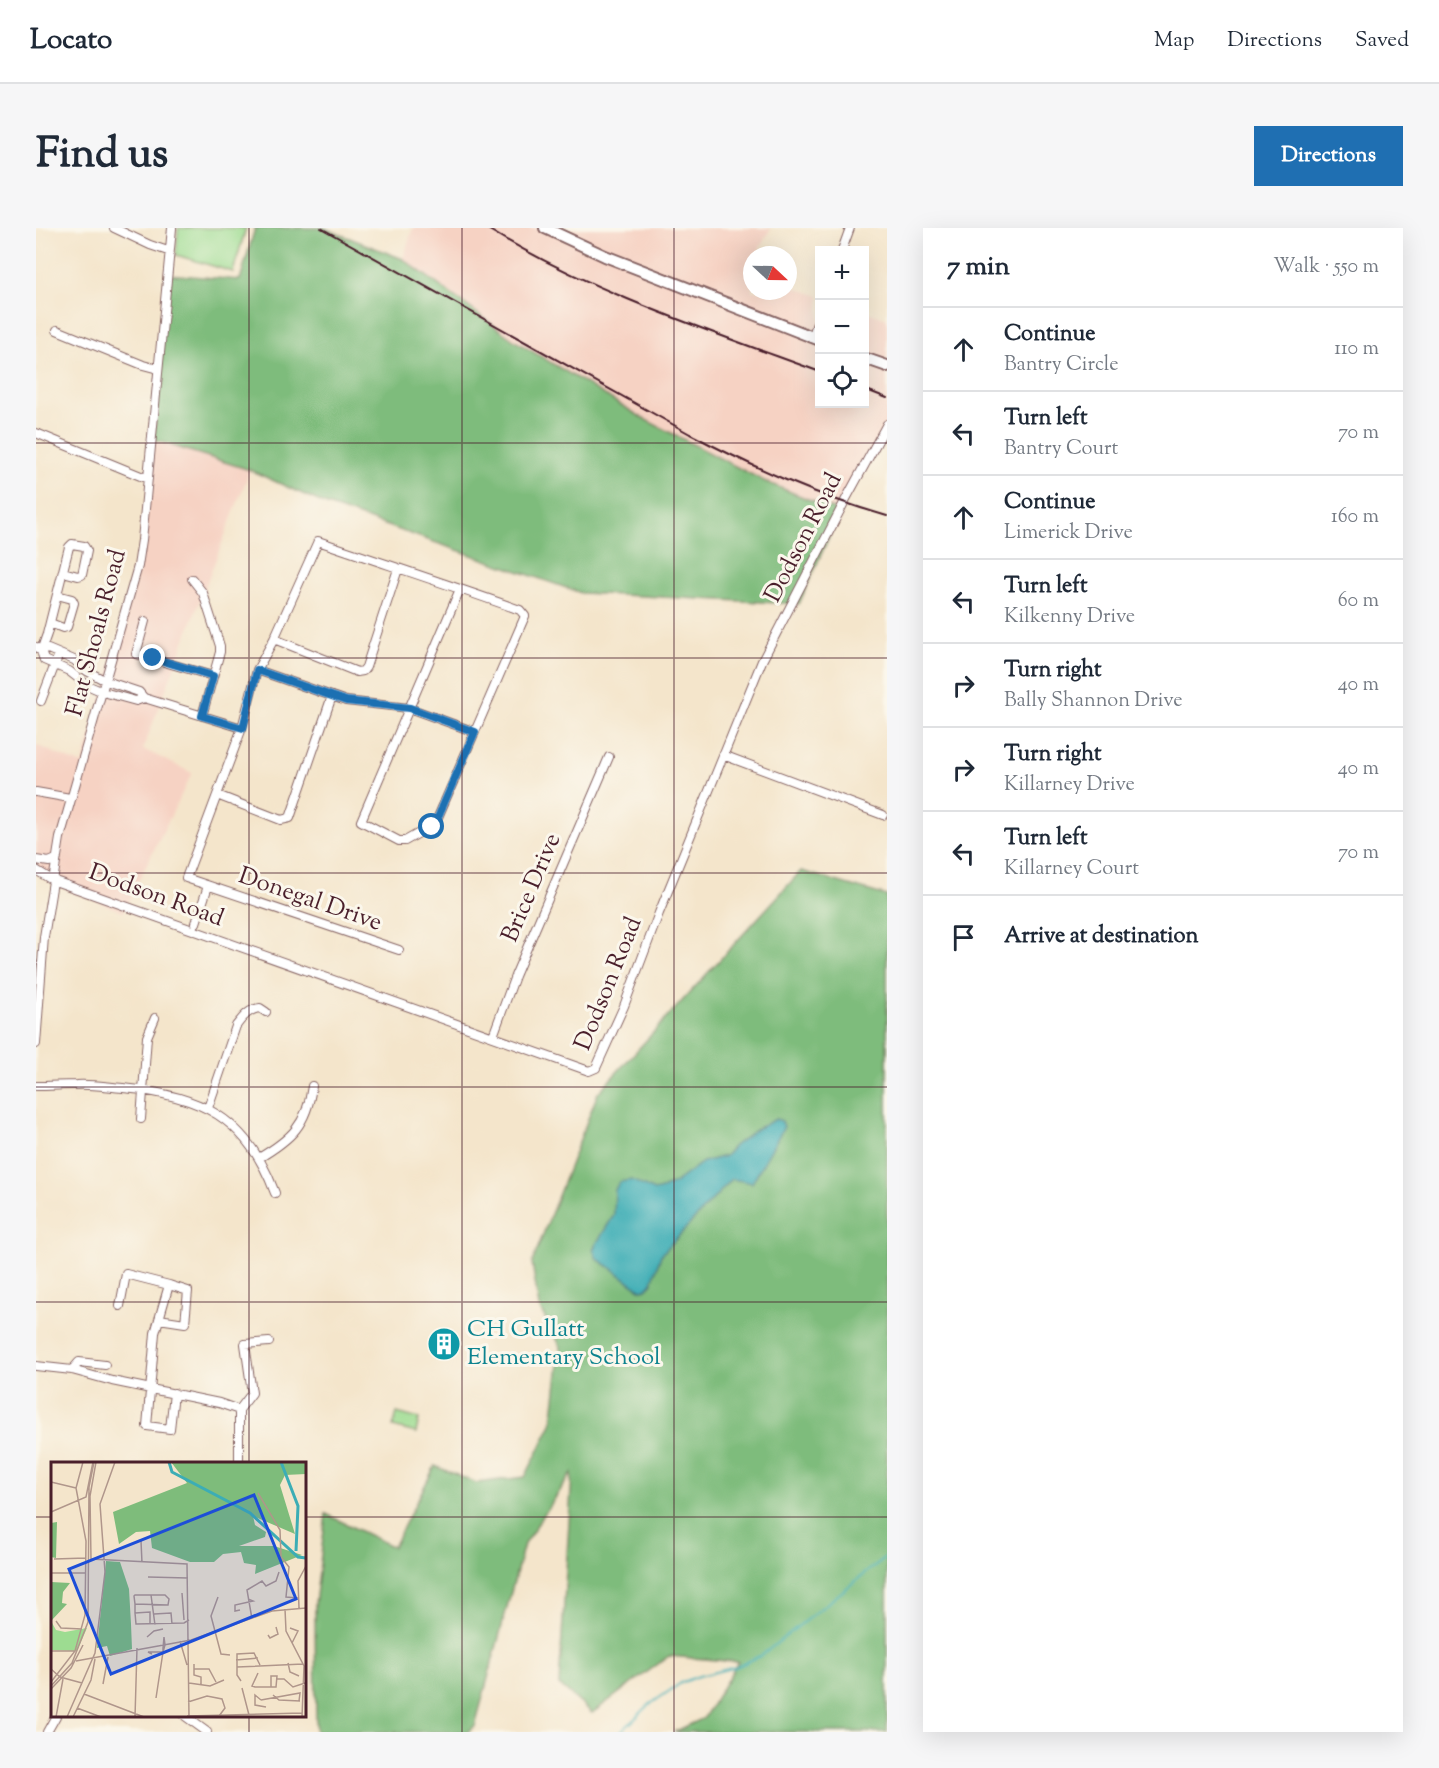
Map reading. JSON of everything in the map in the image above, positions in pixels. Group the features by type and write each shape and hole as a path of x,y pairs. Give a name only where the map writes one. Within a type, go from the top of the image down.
{"main road":[{"path":"545,228 605,256 815,339"},
{"path":"869,360 887,366"}],"street":[{"path":"114,228 168,251"},
{"name":"Flat Shoals Road","path":"36,1044 44,937 56,859 70,798 103,692 138,566 172,228"},
{"path":"843,246 850,228"},
{"path":"57,330 142,365 158,369"},
{"name":"Dodson Road","path":"36,870 52,880 589,1071 596,1068 624,1006 659,913 762,661 887,424"},
{"path":"36,434 148,479"},
{"path":"332,696 290,818 281,820 217,795 243,728 257,670 274,639 318,541 398,569 460,589 520,610 525,616 435,824 405,841 399,841 361,821 460,589"},
{"path":"274,639 357,672 363,671 398,569"},
{"path":"38,649 50,624 63,572"},
{"path":"192,579 203,593 220,646 202,716"},
{"path":"50,624 67,627 74,603 72,599 57,595"},
{"path":"145,621 136,654 213,676"},
{"path":"38,649 48,649 74,660 87,671 122,692"},
{"path":"38,649 44,660 69,671 87,685 103,692 139,692 144,698 243,728"},
{"path":"41,701 59,654"},
{"path":"257,670 360,704 410,708 475,732"},
{"path":"723,755 883,814"},
{"name":"Brice Drive","path":"493,1036 515,976 609,757"},
{"path":"36,792 70,798"},
{"name":"Donegal Drive","path":"217,795 186,878 399,950"},
{"path":"36,860 50,862 56,859"},
{"path":"196,923 208,886"},
{"path":"208,1108 236,1026 254,1009 260,1008 266,1012"},
{"path":"141,1119 147,1037 154,1018"},
{"path":"36,1086 78,1085 143,1090 176,1095 208,1108 235,1128 259,1158 275,1193"},
{"path":"259,1158 282,1144 297,1129 308,1109 312,1086"},
{"path":"120,1306 126,1274 188,1291 185,1323 159,1320"},
{"path":"169,1285 155,1333 147,1426 170,1429 174,1394"},
{"path":"239,1462 239,1410 252,1393 245,1344 269,1342"},
{"path":"72,1370 80,1362 105,1365"},
{"path":"36,1366 72,1370 219,1403 239,1410"},
{"path":"47,1732 55,1717"},
{"path":"185,1717 207,1732"}],"shaded area":[{"path":"413,228 549,228 559,231 582,228 771,228 761,246 743,246 743,300 797,300 797,288 815,295 815,408 869,408 869,312 887,319 887,427 840,512 766,482 646,420 515,341 403,259"},
{"path":"154,440 250,470 143,749 192,773 123,912 52,883 36,872 36,745 82,765 140,566"}],"green space":[{"path":"178,228 246,228 233,272 176,255"},
{"path":"255,228 324,228 403,259 515,341 646,420 766,482 840,512 799,604 581,593 327,505 250,470 154,440 166,274 240,280"},
{"path":"801,871 887,896 887,1732 674,1732 704,1718 738,1662 669,1656 592,1713 559,1685 572,1473 524,1544 475,1726 467,1732 316,1732 315,1604 326,1514 393,1547 435,1466 476,1483 525,1477 552,1424 561,1347 539,1307 532,1263 598,1093"},
{"path":"397,1413 419,1419 416,1433 393,1427"}],"water":[{"path":"776,1119 782,1121 784,1127 752,1183 732,1179 661,1255 652,1283 646,1289 642,1290 597,1259 593,1249 614,1215 615,1190 619,1182 632,1180 654,1191 662,1189 703,1162 725,1156 734,1146 758,1128"}],"waterway":[{"path":"621,1732 649,1705 681,1683 736,1667 762,1655 887,1556"}],"railway":[{"path":"321,228 690,434 762,470 811,490 887,516"},
{"path":"486,228 525,251 607,290 691,325 815,370"},
{"path":"869,391 887,398"}],"place":[{"name":"CH Gullatt Elementary School","path":"444,1344"}],"route":[{"path":"153,658 213,676 202,716 243,728 257,670 346,701 410,708 475,732 432,827"}]}
